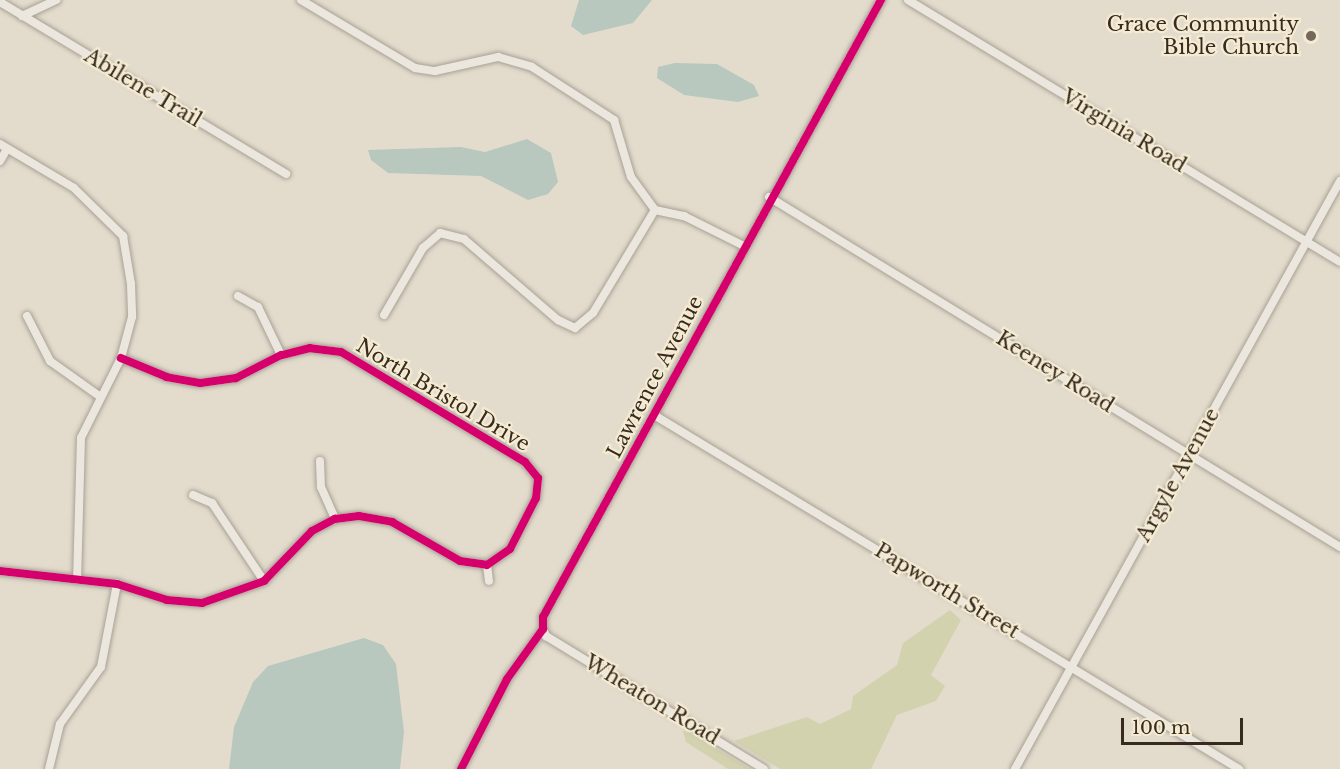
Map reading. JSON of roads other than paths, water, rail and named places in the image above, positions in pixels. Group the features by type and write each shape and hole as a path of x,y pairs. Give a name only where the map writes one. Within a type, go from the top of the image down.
{"street":[{"path":"22,16 56,0"},
{"path":"301,0 415,68 435,71 498,57 532,67 614,120 631,177 655,210 684,216 744,246"},
{"name":"Lawrence Avenue","path":"461,769 507,679 543,629 543,617 654,415 769,197 881,0"},
{"name":"Virginia Road","path":"908,0 1340,262"},
{"name":"Abilene Trail","path":"0,2 286,174"},
{"path":"0,161 4,147 74,188 123,236 132,300 121,358 99,396 83,432 77,466 77,580"},
{"name":"Argyle Avenue","path":"1015,769 1340,181"},
{"name":"Keeney Road","path":"769,197 1340,547"},
{"path":"384,315 423,248 440,233 464,239 558,320 578,326 593,313 655,210"},
{"path":"238,296 258,308 280,355"},
{"path":"27,316 50,361 99,396"},
{"name":"North Bristol Drive","path":"121,358 167,377 201,383 236,378 280,355 323,348 358,360 520,458 538,478 533,507 510,549 487,565"},
{"name":"Papworth Street","path":"654,415 1239,769"},
{"path":"320,461 321,487 335,519"},
{"path":"193,495 212,503 264,581"},
{"path":"0,571 117,584 190,603 264,581 304,538 335,519 392,522 460,561 487,565 489,580"},
{"path":"49,769 60,724 101,667 117,584"},
{"name":"Wheaton Road","path":"543,629 546,636 764,769"}],"place":[{"name":"Grace Community Bible Church","path":"1311,36"}]}
